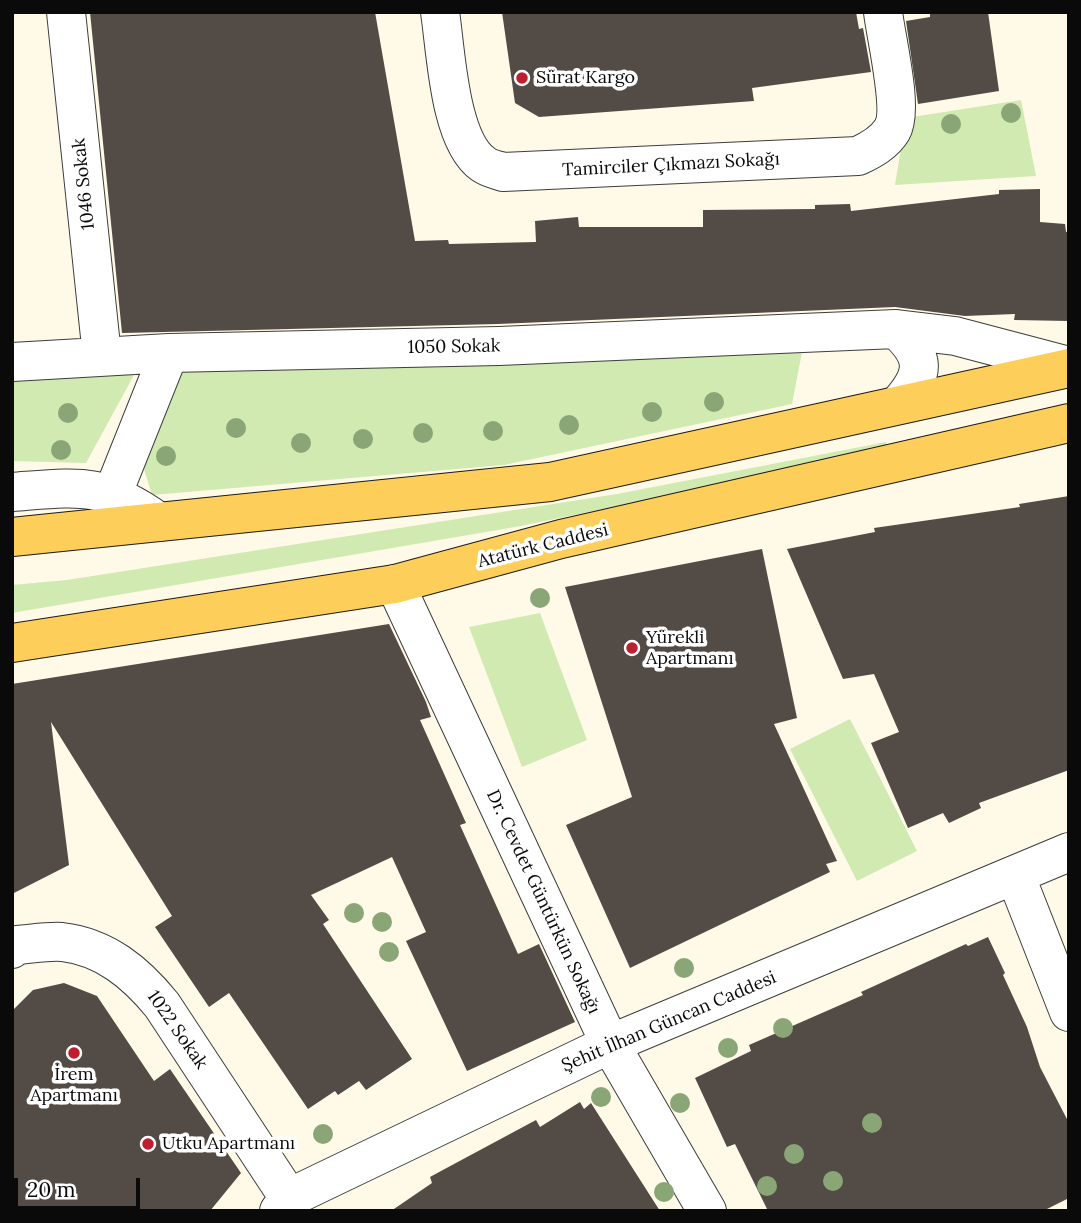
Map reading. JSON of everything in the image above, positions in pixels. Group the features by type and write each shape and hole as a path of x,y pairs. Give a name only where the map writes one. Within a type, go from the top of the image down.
{"main road":[{"path":"12,537 550,482 1069,367"},
{"name":"Atatürk Caddesi","path":"12,643 395,584 561,540 1069,423"}],"street":[{"name":"1046 Sokak","path":"66,12 102,356"},
{"name":"Tamirciler Çıkmazı Sokağı","path":"440,12 459,127 469,149 483,164 503,172 858,156 879,145 893,129 896,107 883,12"},
{"name":"1050 Sokak","path":"12,362 169,353 499,346 895,329 955,337 1069,367"},
{"path":"895,329 913,345 919,357 919,377 900,404"},
{"path":"113,493 169,353"},
{"path":"12,492 76,488 113,493 159,522"},
{"name":"Dr. Cevdet Güntürkün Sokağı","path":"395,584 610,1044 707,1211"},
{"name":"Şehit İlhan Güncan Caddesi","path":"284,1204 610,1044 1016,877 1069,852"},
{"path":"1016,877 1069,1012"},
{"name":"1022 Sokak","path":"12,948 17,945 61,942 105,955 139,977 162,1005 284,1204"}],"green space":[{"path":"1021,100 1036,176 895,185 906,118"},
{"path":"802,352 792,404 504,465 152,495 143,466 184,366"},
{"path":"93,365 134,375 86,463 12,461 12,375"},
{"path":"886,442 887,450 521,526 12,613 12,585 67,580 617,494"},
{"path":"540,613 587,740 522,767 469,627"},
{"path":"850,719 917,851 857,881 790,749"}],"building":[{"path":"90,12 375,12 415,241 448,240 449,244 536,242 535,221 578,217 579,227 703,227 703,210 815,209 815,205 850,204 851,211 999,194 999,190 1040,189 1040,222 1065,224 1066,232 1069,231 1069,321 1014,320 1015,314 965,316 895,307 498,324 122,333"},
{"path":"502,12 856,12 859,29 863,28 871,72 752,88 754,101 539,117 515,103"},
{"path":"930,12 988,12 999,91 918,104 906,21 930,17"},
{"path":"1069,496 1069,770 979,803 981,808 949,823 943,813 908,828 871,743 899,732 874,674 843,679 787,549 875,532 874,528 1020,507 1019,504"},
{"path":"762,549 797,718 774,724 837,861 826,864 830,872 630,968 566,825 632,797 565,587"},
{"path":"389,624 426,702 431,717 420,720 466,823 460,825 518,954 539,944 575,1022 467,1071 406,941 426,932 392,857 311,895 329,920 323,924 412,1059 366,1090 359,1081 338,1095 335,1091 308,1109 229,993 209,1007 155,927 172,916 51,722 69,865 12,894 12,684"},
{"path":"988,937 1027,1027 1040,1067 1069,1123 1069,1198 1043,1211 768,1211 735,1144 727,1147 695,1078 751,1051 749,1045 863,995 861,992 966,944 968,946"},
{"path":"64,983 97,996 154,1081 170,1069 241,1173 210,1211 12,1211 12,1011 33,990"},
{"path":"580,1102 584,1109 591,1103 660,1211 391,1211 432,1183 430,1177 536,1120 540,1127"}],"place":[{"name":"Sürat Kargo","path":"522,78"},
{"name":"Yürekli Apartmanı","path":"632,648"},
{"name":"İrem Apartmanı","path":"74,1053"},
{"name":"Utku Apartmanı","path":"148,1144"}]}
